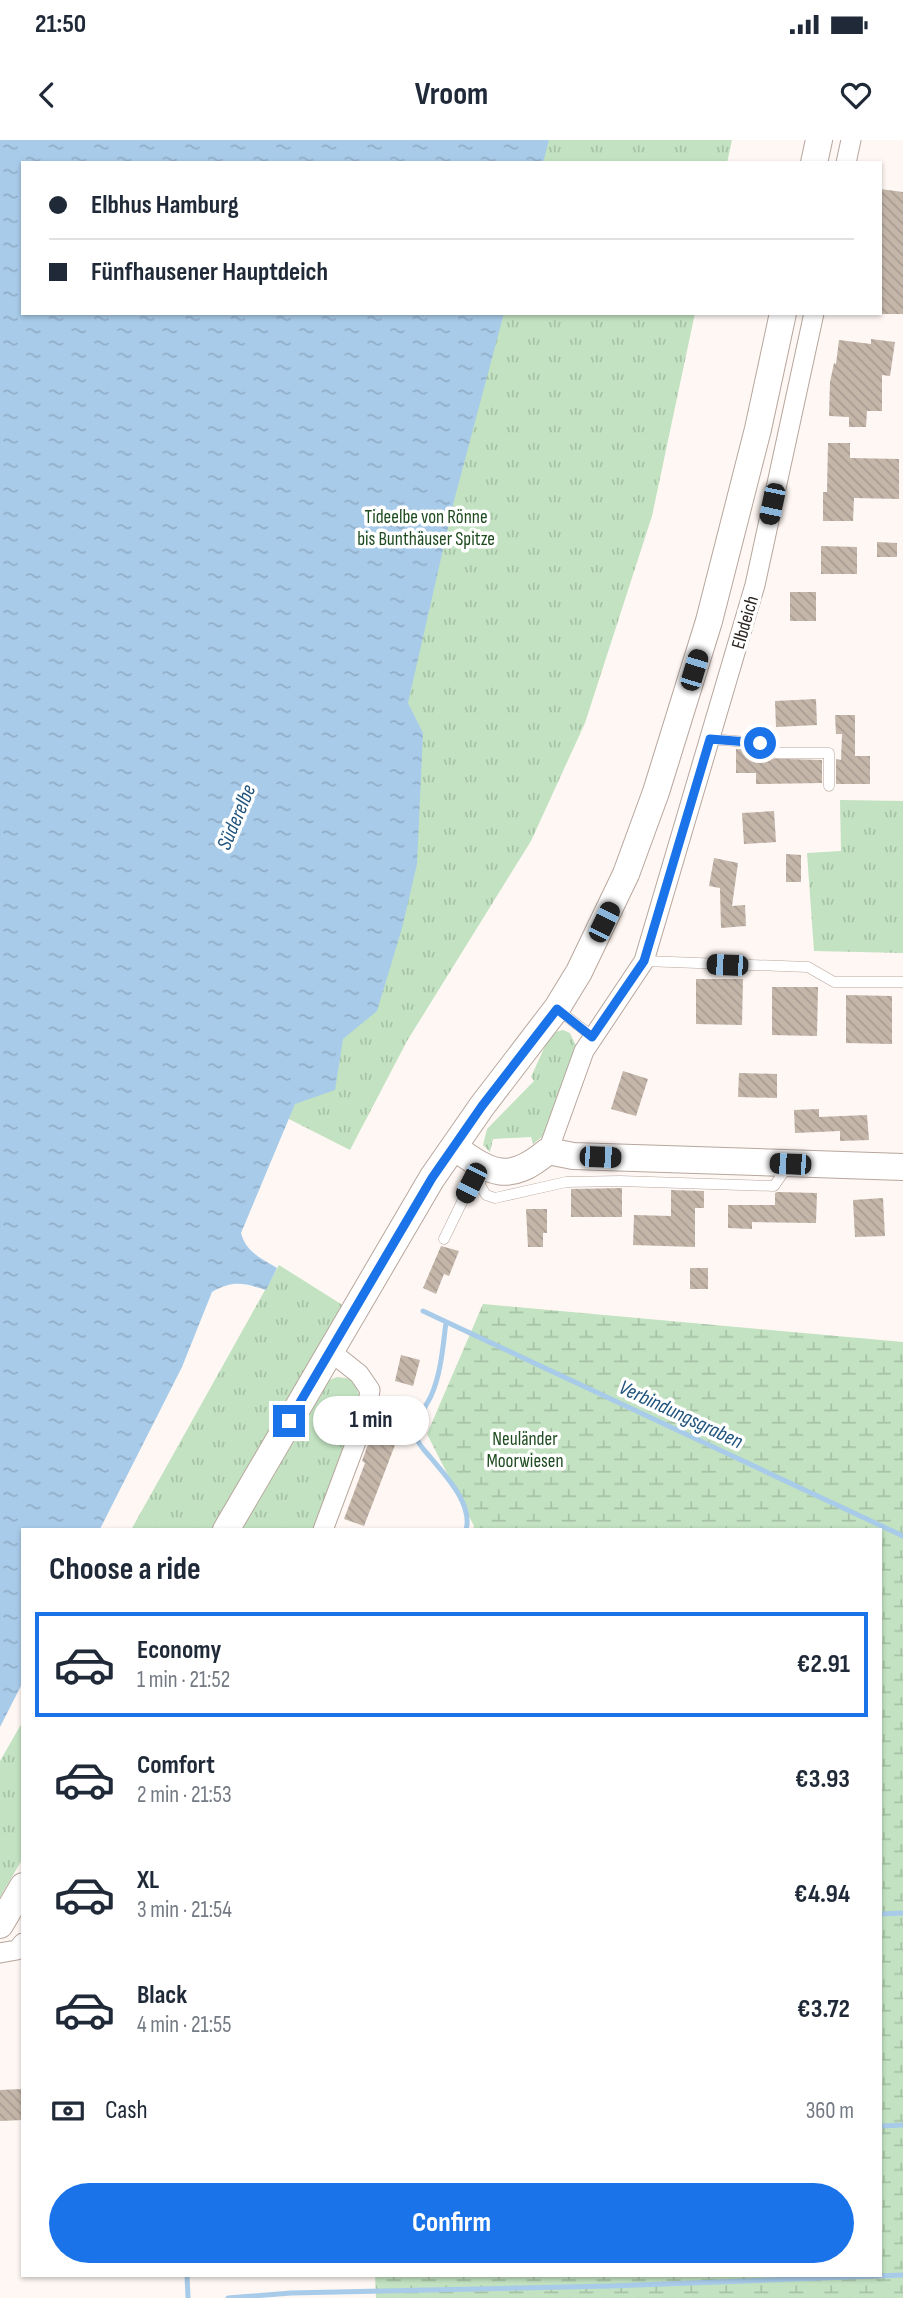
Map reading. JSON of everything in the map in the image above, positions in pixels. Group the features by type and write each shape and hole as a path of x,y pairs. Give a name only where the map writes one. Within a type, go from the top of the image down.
{"street":[{"path":"814,161 819,140"},
{"path":"846,161 851,140"},
{"name":"Elbdeich","path":"227,1528 432,1178 470,1125 508,1093 519,1080 551,1017 579,972 626,874 656,792 709,621 758,429 783,315"},
{"name":"Elbdeich","path":"548,1151 584,1051 644,961 755,585 814,315"},
{"path":"454,1147 480,1166 499,1172 511,1171 532,1163 548,1151 573,1156 903,1167"},
{"path":"324,1528 366,1415 370,1390 359,1374 330,1351"},
{"path":"0,1926 21,1889"},
{"path":"0,1953 17,1950 21,1945"}],"lane":[{"path":"710,739 760,743 776,753 829,753 829,786"},
{"path":"644,961 808,967 834,982 903,982"},
{"path":"551,1017 592,1037"},
{"path":"480,1166 480,1185 486,1195 495,1198 566,1182 774,1186 790,1164"},
{"path":"444,1239 480,1166"}],"green space":[{"path":"298,140 732,140 727,161 293,161"},
{"name":"Tideelbe von Rönne bis Bunthäuser Spitze","path":"257,315 695,315 652,516 585,723 531,841 407,1041 350,1150 62,1004"},
{"path":"840,800 903,801 903,953 814,951 807,853 841,851"},
{"path":"563,1030 570,1033 576,1046 548,1132 533,1144 531,1137 493,1139 490,1152 483,1145 487,1129 534,1081 531,1077 551,1033"},
{"path":"279,1265 344,1306 215,1528 132,1528"},
{"name":"Neuländer Moorwiesen","path":"483,1304 903,1342 903,2298 376,2298 375,2277 882,2277 882,1528 473,1528 427,1434"},
{"path":"337,1377 353,1379 360,1397 316,1528 241,1528 327,1381"},
{"path":"21,1724 21,1861 0,1897 0,1761"}],"water":[{"name":"Süderelbe","path":"0,140 549,140 544,161 21,161 21,315 503,315 455,497 408,703 423,733 417,864 402,928 377,1011 343,1039 335,1090 295,1104 241,1233 250,1250 277,1268 266,1290 238,1284 212,1292 182,1367 101,1528 21,1528 21,1686 0,1727"}],"building":[{"path":"882,189 903,192 903,314 882,314"},
{"path":"871,339 895,342 890,376 882,375 882,411 867,411 866,427 849,427 849,417 829,416 830,382 839,340 871,344"},
{"path":"828,443 850,443 850,458 899,459 899,499 854,498 853,521 823,521 823,492 827,492"},
{"path":"877,542 897,543 897,557 877,557"},
{"path":"821,546 857,547 857,574 821,574"},
{"path":"790,592 816,592 816,621 790,621"},
{"path":"816,699 817,725 776,727 775,701"},
{"path":"835,715 855,715 855,756 870,756 870,784 836,784 836,759 841,760 842,734 836,734"},
{"path":"736,749 756,750 756,758 822,760 822,783 756,784 756,773 736,773"},
{"path":"774,811 776,842 744,844 742,813"},
{"path":"786,854 801,855 801,882 786,882"},
{"path":"714,858 738,863 732,906 745,905 746,926 721,928 720,888 709,886"},
{"path":"696,979 743,979 742,1025 696,1024"},
{"path":"772,987 818,987 817,1036 772,1035"},
{"path":"846,995 892,996 892,1044 846,1043"},
{"path":"623,1071 648,1079 636,1116 611,1109"},
{"path":"739,1073 777,1074 777,1098 738,1097"},
{"path":"819,1109 819,1117 867,1115 869,1140 840,1141 840,1131 795,1133 794,1110"},
{"path":"622,1188 622,1217 571,1217 571,1189"},
{"path":"671,1190 704,1191 704,1208 695,1208 695,1247 633,1245 634,1215 671,1216"},
{"path":"777,1192 817,1193 816,1223 752,1222 752,1229 728,1228 728,1205 775,1205"},
{"path":"883,1198 885,1236 855,1237 853,1200"},
{"path":"526,1209 547,1209 547,1233 543,1233 543,1247 528,1247"},
{"path":"441,1246 459,1251 449,1276 444,1274 436,1294 423,1288"},
{"path":"690,1268 708,1268 708,1289 690,1289"},
{"path":"401,1355 420,1360 413,1386 395,1381"},
{"path":"371,1436 395,1445 364,1526 344,1519 365,1463 362,1461"},
{"path":"21,2089 21,2120 0,2121 0,2090"}],"waterway":[{"name":"Verbindungsgraben","path":"423,1311 903,1536"},
{"path":"446,1322 437,1379 415,1431 420,1445 457,1491 466,1510 466,1528"},
{"path":"882,1914 903,1913"},
{"path":"882,2126 903,2125"},
{"path":"882,2276 903,2275"},
{"path":"187,2277 188,2298"},
{"path":"228,2298 291,2293 611,2286 850,2277"}],"route":[{"path":"289,1421 421,1195 482,1106 557,1009 592,1037 644,961 710,739 760,743"}]}
